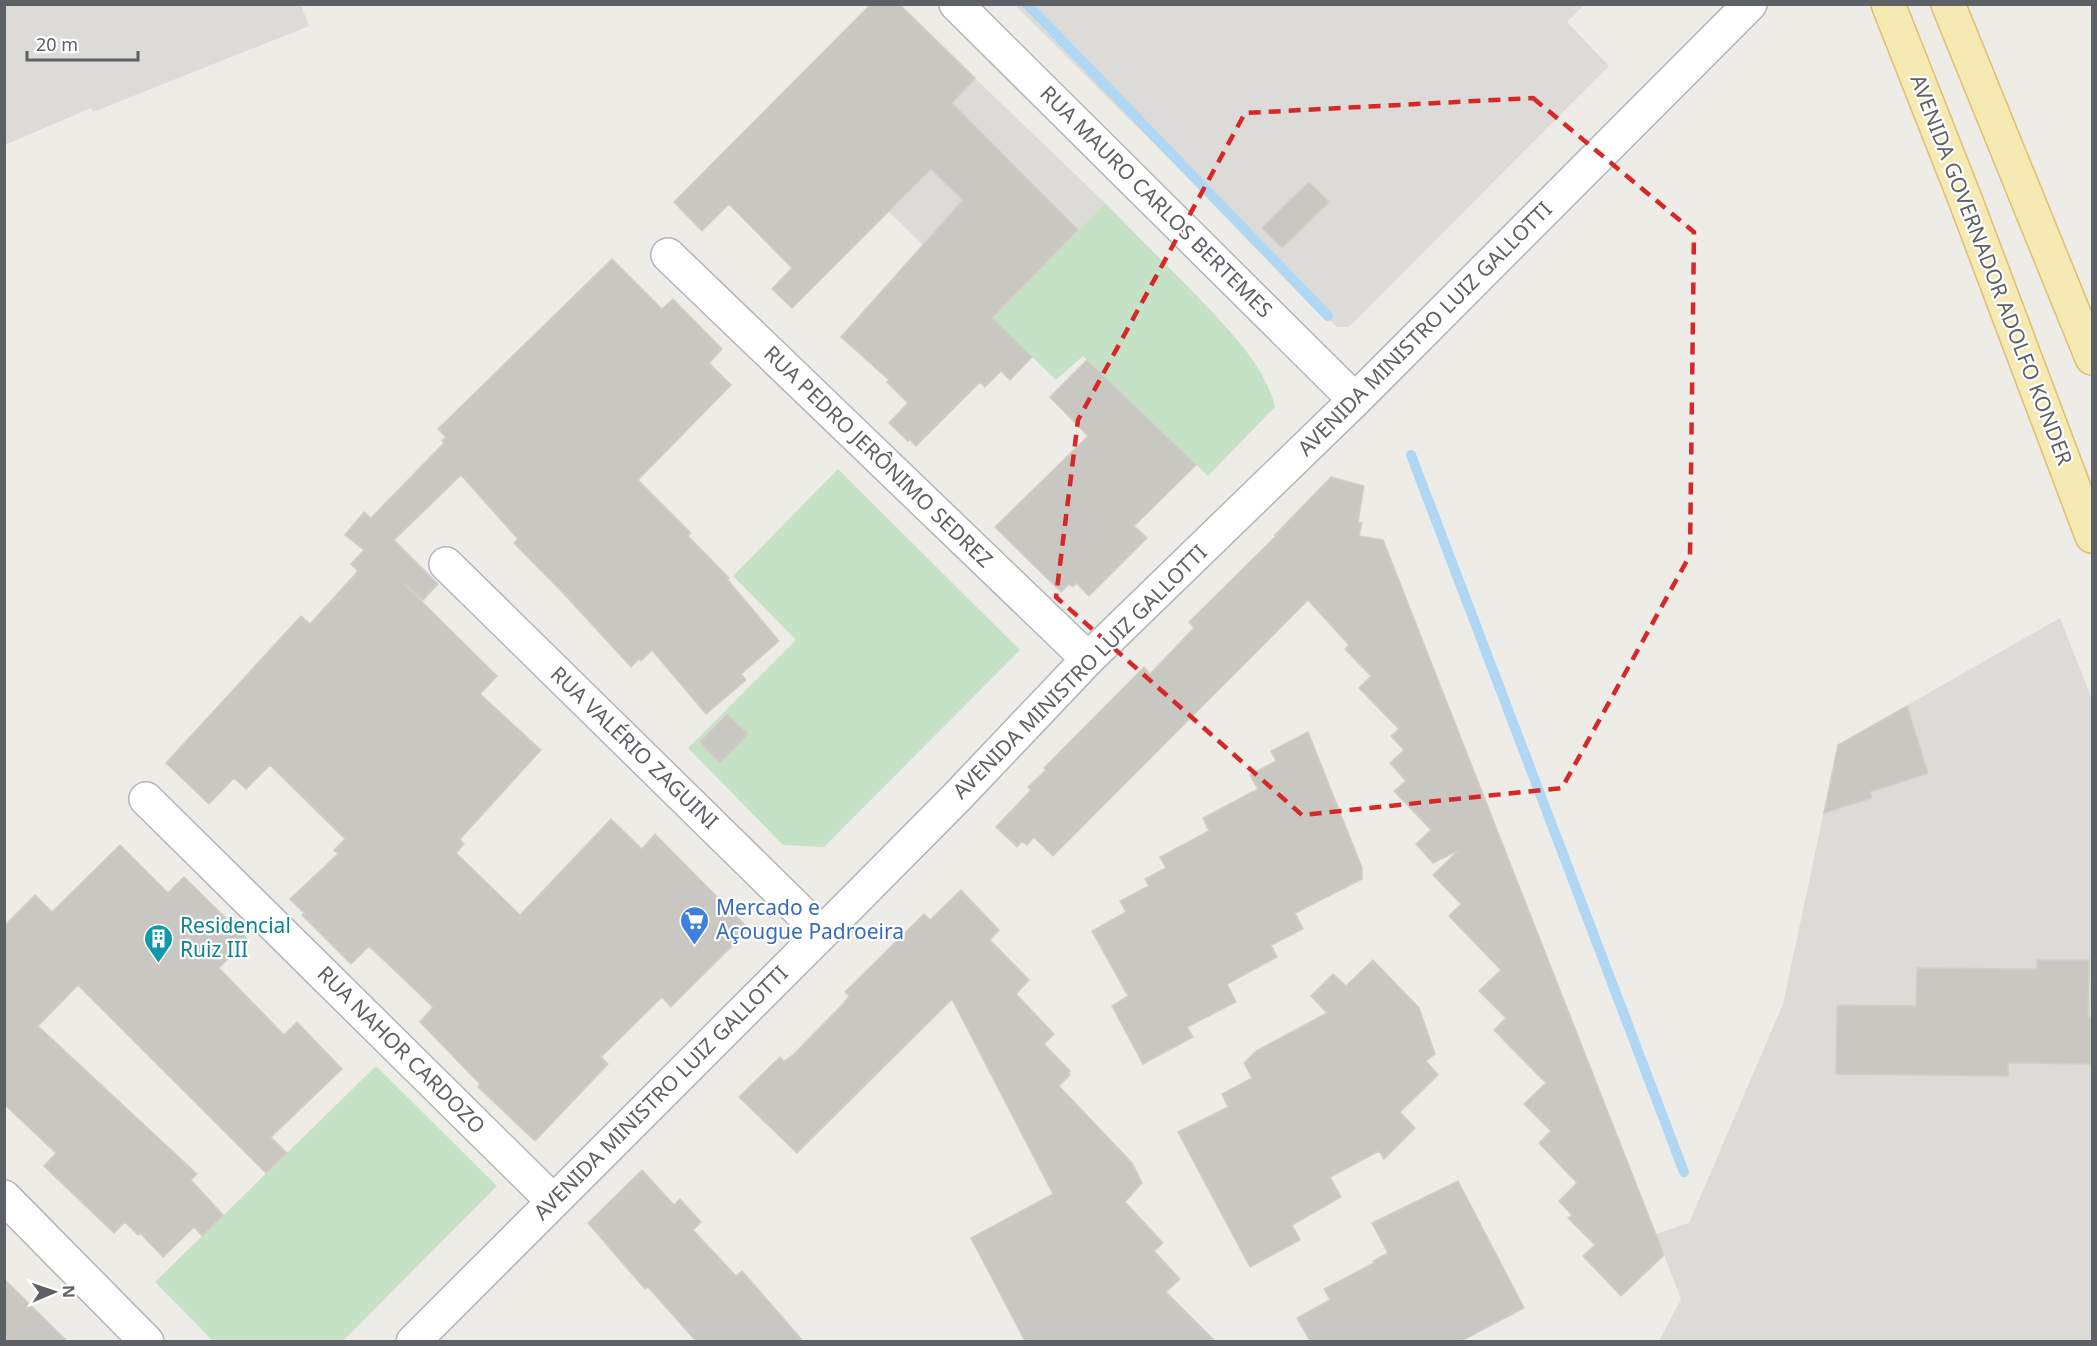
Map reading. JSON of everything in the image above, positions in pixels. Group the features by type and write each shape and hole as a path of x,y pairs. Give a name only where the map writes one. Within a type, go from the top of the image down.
{"main road":[{"name":"AVENIDA GOVERNADOR ADOLFO KONDER","path":"1888,4 1965,199 2092,536"},
{"path":"1948,4 2092,358"}],"street":[{"name":"RUA MAURO CARLOS BERTEMES","path":"956,4 1355,400"},
{"name":"AVENIDA MINISTRO LUIZ GALLOTTI","path":"412,1341 956,798 1088,659 1355,400 1750,4"},
{"name":"RUA PEDRO JERÔNIMO SEDREZ","path":"668,255 1088,659"},
{"name":"RUA VALÉRIO ZAGUINI","path":"446,564 822,933"},
{"name":"RUA NAHOR CARDOZO","path":"146,799 553,1201"},
{"path":"4,1197 147,1341"}],"highlighted area":[{"path":"1533,98 1694,232 1690,555 1562,788 1302,815 1056,597 1078,420 1245,113"}],"shaded area":[{"path":"5,4 301,5 309,26 93,112 91,108 5,145"},
{"path":"899,5 1105,203 995,315 886,209"},
{"path":"1015,5 1584,5 1567,22 1609,66 1349,327 1337,327"},
{"path":"2060,618 2092,699 2092,1341 1659,1341 1681,1299 1656,1234 1689,1223 1783,1004 1838,745"}],"green space":[{"path":"1105,203 1233,335 1254,362 1270,392 1275,407 1208,476 1083,356 1056,380 992,318"},
{"path":"838,469 1020,650 824,847 783,845 688,748 796,640 733,576"},
{"path":"376,1066 497,1186 343,1341 213,1341 155,1282"}],"building":[{"path":"871,4 899,4 975,78 952,103 1078,230 992,318 1032,357 1010,380 1001,371 985,387 980,382 916,446 889,423 908,403 887,382 889,380 841,337 963,200 931,169 792,308 772,289 792,268 729,204 702,231 674,202"},
{"path":"1309,182 1329,202 1282,248 1262,228"},
{"path":"612,259 662,309 673,299 722,349 709,363 731,385 638,480 691,533 688,536 729,578 727,579 779,641 741,674 746,680 706,714 652,650 631,667 514,543 518,539 461,475 394,540 438,584 423,600 403,583 497,676 480,694 541,750 460,839 464,844 456,853 520,915 611,819 642,849 655,834 749,929 671,1007 662,997 601,1057 608,1064 535,1141 478,1087 480,1084 420,1022 433,1007 369,946 351,964 302,915 304,913 290,899 338,854 334,850 345,839 270,765 246,789 234,778 209,804 166,763 301,616 310,624 358,571 351,564 364,550 345,535 364,512 371,518 444,443 442,441 446,437 438,429"},
{"path":"1087,360 1196,465 1134,526 1147,538 1089,596 1076,583 1073,587 1069,584 1061,592 995,527 1088,436 1050,397"},
{"path":"1331,477 1364,486 1358,522 1362,523 1359,536 1383,540 1664,1255 1621,1296 1583,1256 1595,1245 1568,1218 1572,1215 1559,1201 1577,1183 1539,1143 1551,1131 1524,1104 1546,1083 1494,1030 1506,1018 1479,991 1501,970 1449,916 1461,904 1433,875 1459,850 1433,863 1416,844 1431,830 1394,791 1406,781 1390,763 1404,750 1391,736 1399,729 1359,688 1371,676 1345,649 1349,645 1308,600 1053,856 1034,837 1027,845 1022,841 1017,847 996,827 1031,790 1028,787 1046,770 1044,768 1144,667 1150,674 1194,628 1189,622 1277,535 1275,535"},
{"path":"1907,706 1928,773 1870,792 1872,798 1824,813 1838,745"},
{"path":"727,714 748,734 720,763 700,742"},
{"path":"1308,732 1362,868 1362,879 1295,913 1303,929 1271,945 1277,957 1227,984 1236,1002 1187,1027 1193,1037 1143,1064 1112,1006 1128,996 1092,931 1126,912 1120,901 1149,886 1145,879 1166,868 1160,857 1209,831 1203,818 1258,789 1250,775 1276,761 1271,751"},
{"path":"120,845 168,893 184,877 247,939 219,968 284,1035 297,1022 342,1069 271,1137 287,1153 266,1173 78,985 38,1026 197,1174 191,1180 223,1215 202,1236 194,1227 163,1257 140,1233 138,1235 125,1222 114,1233 44,1166 56,1153 4,1104 4,926 35,895 52,912"},
{"path":"961,890 999,930 990,940 1029,980 1016,994 1054,1034 1044,1044 1070,1071 1068,1073 1070,1075 1059,1086 1132,1163 1142,1183 1125,1202 1163,1243 1154,1251 1180,1279 1166,1292 1215,1341 1025,1341 971,1238 1053,1194 952,999 797,1153 739,1097 780,1057 784,1061 793,1055 843,1004 849,996 845,992 924,914 930,920"},
{"path":"1373,960 1419,1008 1435,1054 1426,1061 1438,1075 1400,1112 1415,1128 1384,1159 1379,1151 1330,1177 1341,1197 1292,1225 1300,1240 1250,1267 1178,1132 1228,1107 1222,1094 1252,1078 1244,1063 1256,1051 1327,1013 1311,996 1333,974 1346,986"},
{"path":"2037,960 2089,960 2088,1018 2092,1018 2092,1064 2008,1063 2008,1076 1836,1074 1837,1005 1916,1006 1917,968 2037,969"},
{"path":"642,1170 674,1205 680,1199 701,1222 693,1230 736,1276 742,1271 803,1341 696,1341 648,1287 645,1289 588,1223"},
{"path":"1458,1181 1524,1308 1461,1341 1310,1341 1297,1318 1330,1300 1324,1289 1374,1263 1373,1261 1388,1253 1372,1223"},
{"path":"4,1279 67,1341 4,1341"}],"waterway":[{"path":"1027,4 1328,316"},
{"path":"1411,455 1684,1172"}],"place":[{"name":"Mercado e Açougue Padroeira","path":"695,946"},
{"name":"Residencial Ruiz III","path":"159,964"}]}
